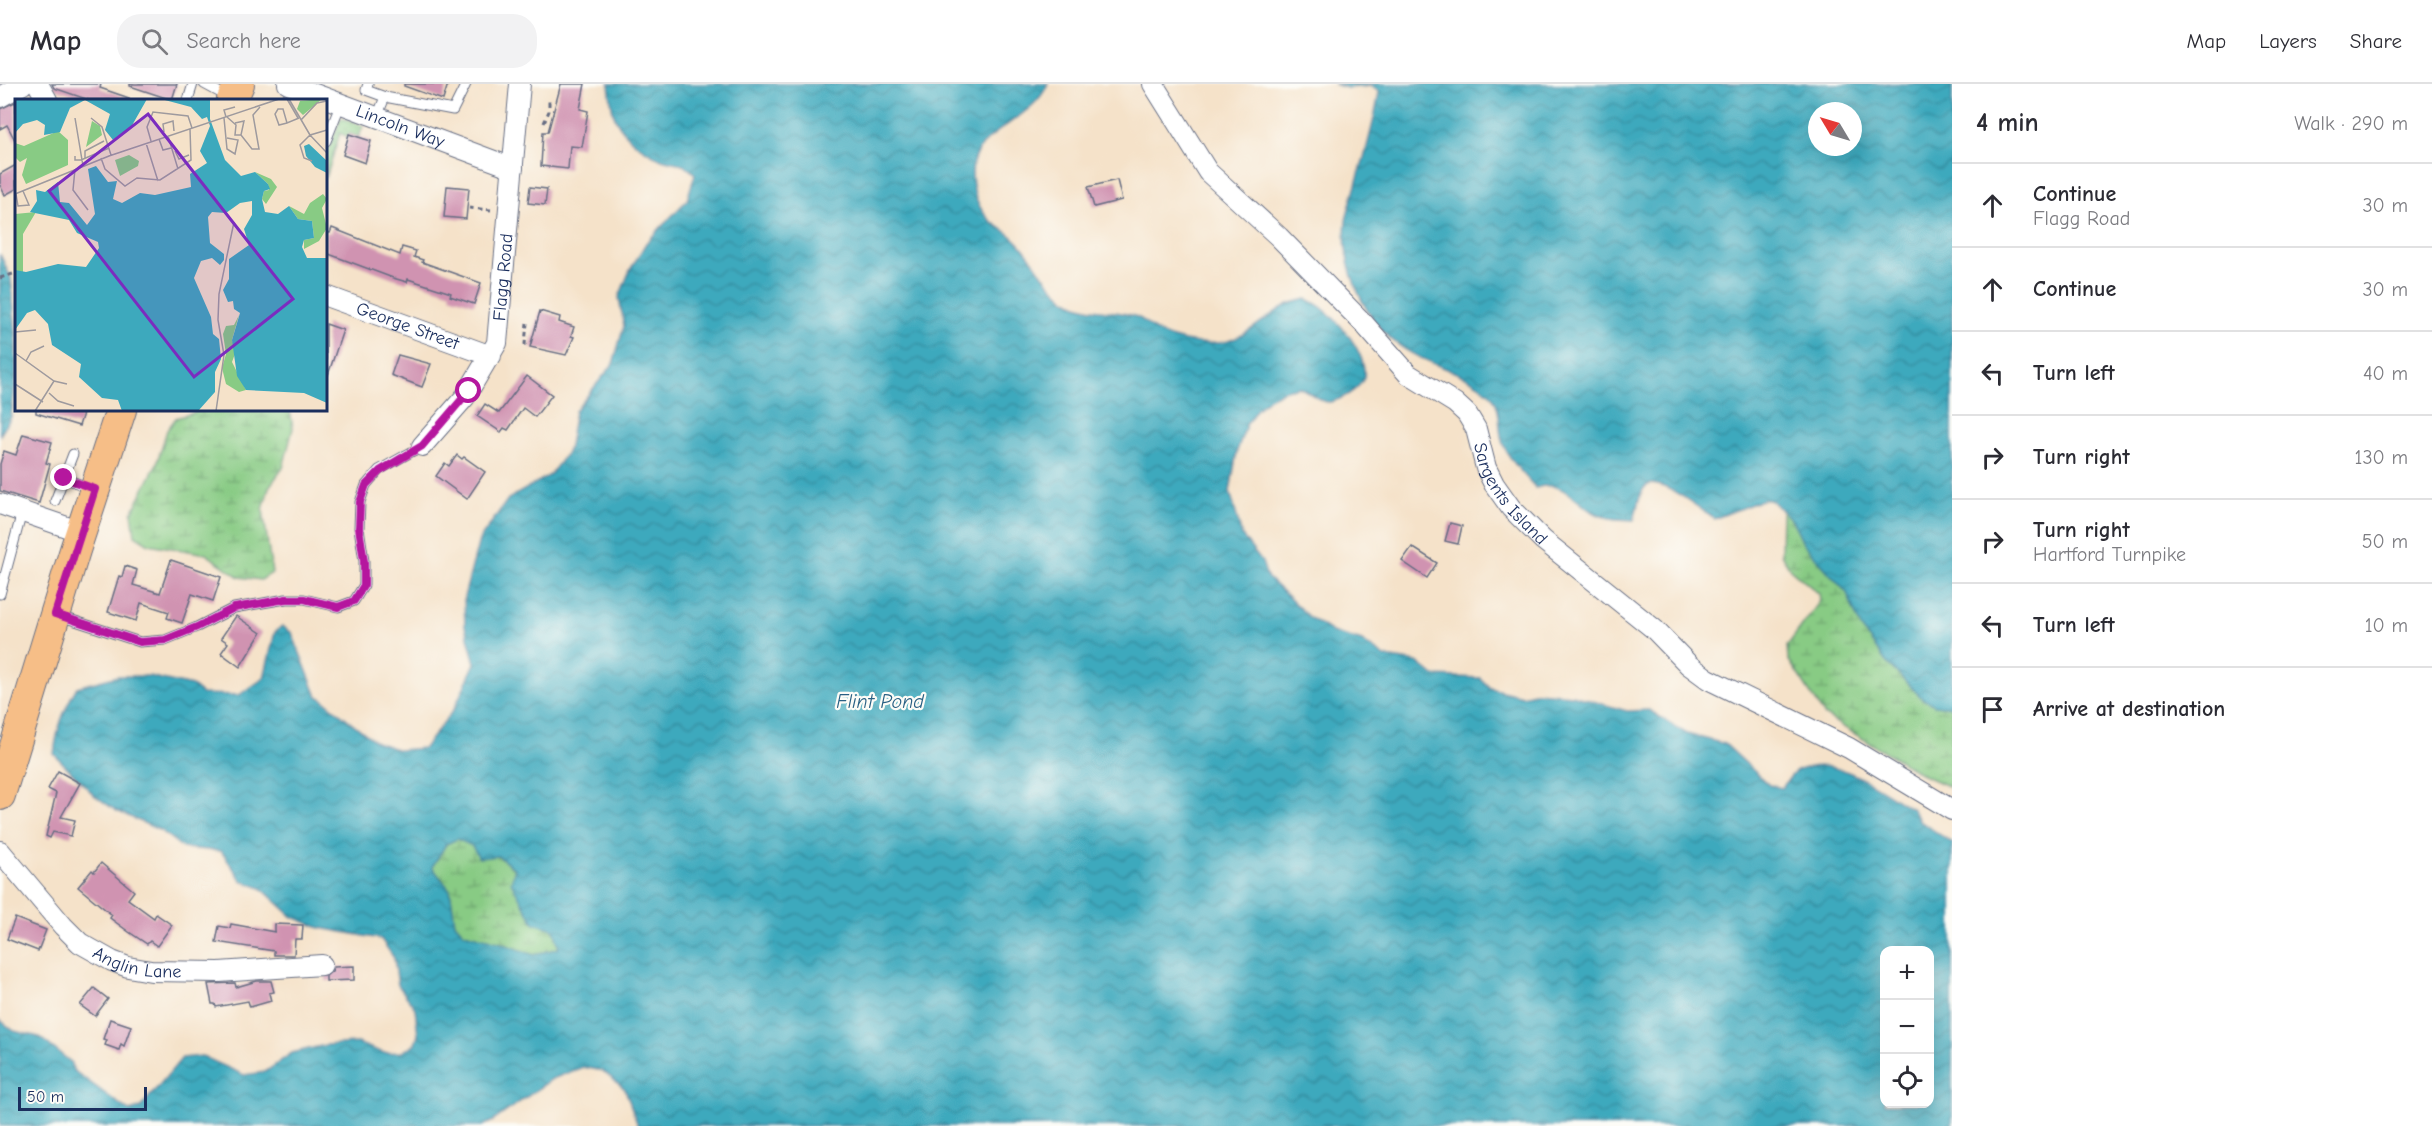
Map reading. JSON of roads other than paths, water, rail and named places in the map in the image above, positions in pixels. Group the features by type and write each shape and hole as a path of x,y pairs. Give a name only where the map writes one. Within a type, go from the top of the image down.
{"main road":[{"path":"2,779 121,411"}],"street":[{"path":"0,96 23,84"},
{"path":"38,84 47,99"},
{"name":"Lincoln Way","path":"288,84 513,168"},
{"name":"Flagg Road","path":"422,446 465,397 497,343 520,84"},
{"name":"Sargents Island","path":"1153,84 1208,172 1279,237 1365,325 1408,374 1455,403 1467,414 1476,429 1486,468 1494,484 1511,508 1544,540 1654,629 1689,665 1708,679 1849,748 1952,810"},
{"name":"George Street","path":"327,296 491,356"},
{"path":"0,504 81,532"},
{"name":"Anglin Lane","path":"0,851 80,943 101,956 128,967 151,971 219,972 322,965"}],"lane":[{"path":"188,99 193,84"},
{"path":"204,84 235,94"},
{"path":"368,84 366,90 385,97 453,110 466,84"},
{"path":"377,117 385,97"},
{"path":"327,139 341,104"},
{"path":"55,614 140,642 165,640 234,608 286,599 304,599 338,607 354,601 364,585 364,561 359,528 360,502 366,485 380,471 422,446"},
{"path":"55,501 73,454"},
{"path":"64,478 95,489"},
{"path":"0,594 22,512"}],"water":[{"name":"Flint Pond","path":"609,84 1048,84 1030,107 985,142 977,152 972,177 974,192 982,211 992,222 1011,235 1062,296 1087,308 1137,317 1156,331 1169,337 1203,343 1228,341 1246,333 1289,304 1306,299 1325,310 1336,320 1360,355 1364,366 1364,377 1353,391 1328,402 1320,400 1299,387 1285,390 1269,398 1255,411 1246,425 1237,451 1230,491 1242,536 1262,562 1267,577 1310,618 1332,632 1362,641 1385,657 1417,662 1434,676 1480,678 1490,688 1522,696 1538,692 1572,695 1627,711 1649,710 1687,734 1725,744 1769,785 1782,788 1795,772 1812,767 1843,770 1858,776 1912,809 1920,821 1952,843 1952,1126 638,1126 625,1089 603,1071 583,1067 552,1079 483,1126 0,1126 0,1020 14,1031 39,1037 72,1063 73,1070 129,1111 140,1108 182,1058 202,1056 244,1075 265,1072 292,1053 325,1045 357,1043 384,1053 402,1052 415,1044 418,1035 415,1008 398,985 394,958 381,939 320,928 293,917 261,888 242,881 221,851 183,848 161,831 115,810 94,795 54,754 57,736 65,711 77,687 118,676 149,676 192,686 202,694 239,695 264,678 275,632 282,626 292,633 316,694 376,742 399,750 424,748 454,709 475,663 465,626 464,597 479,540 508,499 550,475 568,451 575,411 613,364 624,326 619,297 630,270 646,243 687,200 695,174 682,164 662,159 633,141 621,128 613,112","holes":["457,839 472,846 479,858 498,856 515,869 511,882 534,923 554,929 559,948 534,955 464,933 455,923 450,890 432,867 446,844"]},
{"path":"1334,84 1952,84 1952,707 1935,705 1923,699 1886,662 1861,628 1847,593 1803,543 1792,520 1772,501 1764,499 1714,519 1679,494 1650,484 1642,491 1634,520 1597,514 1562,489 1554,486 1536,488 1509,456 1503,444 1498,411 1489,393 1467,378 1418,357 1384,332 1373,319 1356,288 1345,238 1348,211 1375,115 1379,92 1371,86 1347,88"},
{"path":"0,254 11,278 15,322 15,387 11,417 0,435"}]}
